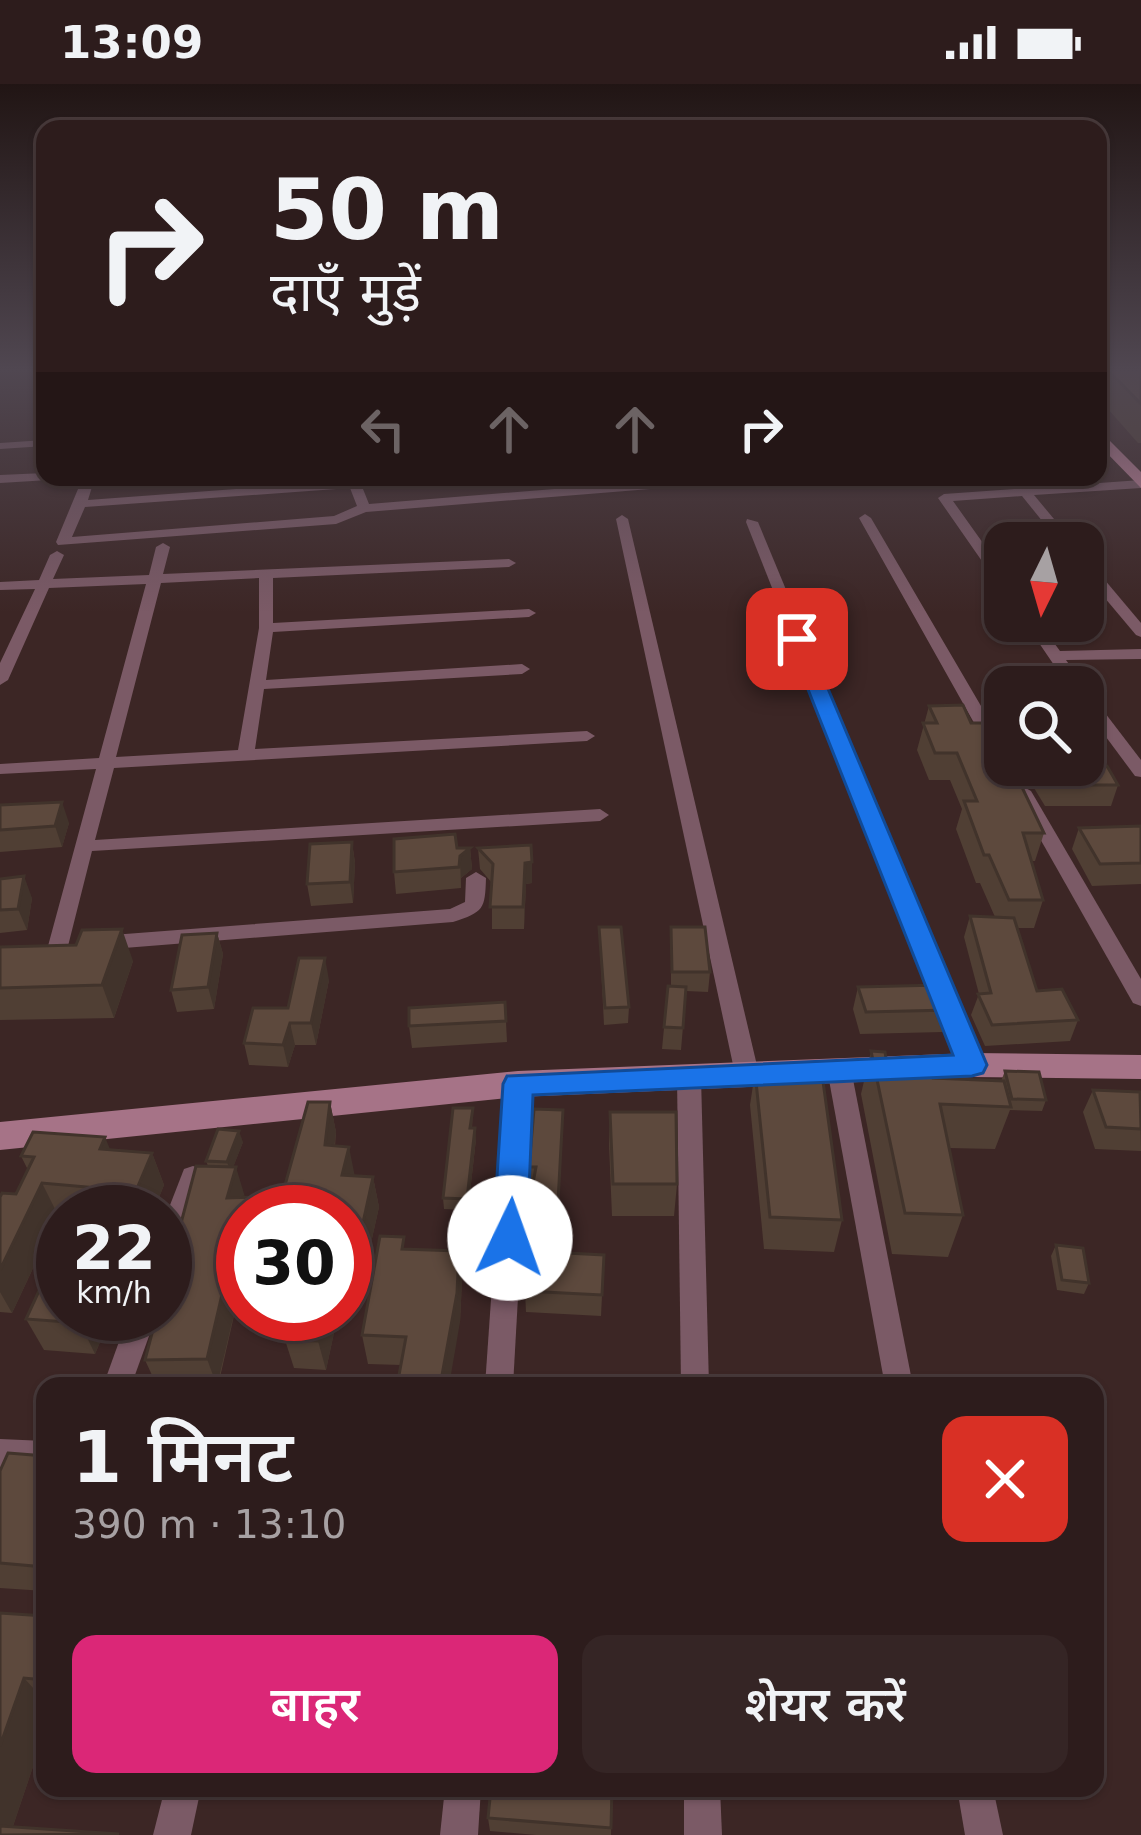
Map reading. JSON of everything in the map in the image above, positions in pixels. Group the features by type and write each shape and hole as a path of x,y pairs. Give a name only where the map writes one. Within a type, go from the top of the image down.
{"main road":[{"path":"1112,450 1141,483"},
{"path":"0,1136 518,1084 972,1065 1141,1067"}],"street":[{"path":"0,479 36,477"},
{"path":"1107,485 1141,483"},
{"path":"85,486 63,542 336,520 364,508 637,486"},
{"path":"80,504 286,486"},
{"path":"356,486 364,508"},
{"path":"984,547 944,498 1097,486"},
{"path":"1024,491 1049,522"},
{"path":"865,518 984,726"},
{"path":"622,519 747,1074"},
{"path":"752,522 972,1065"},
{"path":"163,547 85,846 48,947 453,915 475,905 476,878"},
{"path":"0,680 57,555"},
{"path":"0,586 509,562"},
{"path":"246,754 266,628 266,572"},
{"path":"1104,588 1141,632"},
{"path":"266,628 529,613"},
{"path":"1046,642 1063,666"},
{"path":"1056,656 1141,654"},
{"path":"257,685 522,669"},
{"path":"1104,723 1141,772"},
{"path":"0,769 586,736"},
{"path":"1019,786 1141,998"},
{"path":"85,846 600,815"},
{"path":"839,1070 897,1377"},
{"path":"689,1077 695,1377"},
{"path":"500,1377 518,1084"},
{"path":"190,1185 193,1176"},
{"path":"120,1377 133,1341"},
{"path":"2,1459 36,1457"},
{"path":"172,1835 180,1797"},
{"path":"459,1835 462,1797"},
{"path":"701,1797 703,1835"},
{"path":"977,1797 984,1835"}],"building":[{"path":"963,705 971,723 984,723 984,786 1021,786 1044,833 1023,833 1043,900 1009,900 989,855 984,855 964,801 977,801 957,753 935,753 923,723 937,723 929,706"},
{"path":"1107,766 1118,785 1104,785"},
{"path":"62,802 55,826 0,830 0,805"},
{"path":"1141,826 1141,863 1100,864 1079,828"},
{"path":"455,834 457,848 470,848 460,856 459,867 394,872 394,839"},
{"path":"352,842 350,882 307,884 310,844"},
{"path":"531,845 532,862 525,863 523,907 490,907 493,864 478,848"},
{"path":"24,876 18,909 0,910 0,879"},
{"path":"970,916 1014,918 1037,991 1062,989 1078,1020 992,1025 978,994 991,993"},
{"path":"599,927 621,927 629,1007 605,1008"},
{"path":"671,927 705,927 710,972 672,972"},
{"path":"122,929 102,985 0,988 0,947 76,945 82,930"},
{"path":"217,933 208,987 171,990 182,935"},
{"path":"299,958 325,958 311,1023 290,1023 283,1045 244,1043 253,1008 288,1008"},
{"path":"940,985 949,1010 866,1012 858,987"},
{"path":"668,986 686,987 683,1028 664,1027"},
{"path":"505,1002 506,1021 409,1026 409,1008"},
{"path":"871,1051 885,1052 887,1064 930,1066 933,1078 1004,1081 1011,1107 940,1104 963,1215 905,1213"},
{"path":"1005,1071 1039,1072 1046,1100 1012,1099"},
{"path":"755,1072 822,1074 842,1220 770,1217"},
{"path":"1093,1090 1140,1092 1141,1129 1106,1127"},
{"path":"308,1102 330,1102 325,1145 349,1147 342,1175 373,1177 371,1185 285,1185"},
{"path":"453,1108 473,1108 467,1199 443,1198"},
{"path":"534,1109 563,1110 558,1202 530,1199 536,1167 529,1167"},
{"path":"610,1112 676,1112 677,1184 613,1184"},
{"path":"218,1129 239,1131 227,1162 206,1161"},
{"path":"33,1132 105,1137 100,1149 152,1153 138,1185 36,1185 36,1195 0,1270 0,1197 16,1194 34,1157 21,1156"},
{"path":"196,1166 236,1167 231,1185 216,1185 216,1320 207,1359 145,1360 150,1341 192,1341 191,1185"},
{"path":"380,1236 404,1237 402,1249 459,1251 457,1293 442,1377 399,1377 406,1337 372,1335 372,1280"},
{"path":"1056,1245 1083,1248 1089,1283 1062,1280"},
{"path":"529,1251 604,1255 602,1295 525,1291"},
{"path":"36,1297 36,1320 26,1319"},
{"path":"8,1453 36,1455 36,1566 0,1563 0,1471"},
{"path":"0,1613 36,1615 36,1679 24,1678 0,1746"},
{"path":"490,1797 612,1797 611,1828 488,1818"},
{"path":"0,1826 119,1834 0,1835"}],"route":[{"path":"510,1238 518,1084 972,1065 797,639"}]}
